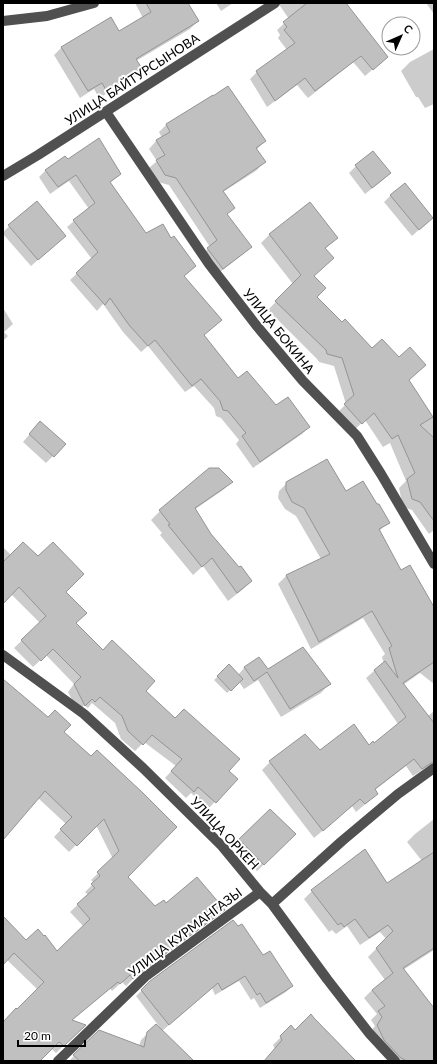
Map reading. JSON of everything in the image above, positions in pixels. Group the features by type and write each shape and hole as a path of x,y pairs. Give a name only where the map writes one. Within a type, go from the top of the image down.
{"street":[{"path":"3,22 47,16 94,3"},
{"name":"УЛИЦА БАЙТУРСЫНОВА","path":"3,176 106,112 275,3"},
{"name":"УЛИЦА БОКИНА","path":"106,112 209,264 303,381 357,436 434,564"},
{"name":"УЛИЦА ОРКЕН","path":"3,655 84,714 143,768 222,846 260,892 272,904 364,1027 395,1061"},
{"path":"272,904 398,794 434,768"},
{"name":"УЛИЦА КУРМАНГАЗЫ","path":"58,1061 146,976 260,892"}],"building":[{"path":"146,3 188,3 199,21 136,59 143,70 107,92 102,83 88,91 61,47 111,17 119,31 151,12"},
{"path":"307,3 346,3 381,48 381,56 388,57 373,70 361,56 315,91 305,78 275,101 256,71 295,43 284,30 287,27 283,22"},
{"path":"228,86 266,141 256,148 266,162 223,191 235,208 227,214 252,247 223,269 207,248 217,240 176,178 165,175 156,160 165,155 156,140 170,132 166,124"},
{"path":"99,138 121,174 110,182 146,233 163,224 171,238 174,236 196,266 184,276 222,320 204,335 238,378 247,371 276,405 288,397 310,427 260,462 242,436 246,433 228,411 223,410 220,401 201,379 192,386 155,340 148,346 129,325 110,298 105,305 76,273 98,252 73,220 95,203 76,175 58,187 45,170 65,156 68,159"},
{"path":"373,151 391,173 372,188 355,165"},
{"path":"405,183 433,218 419,230 390,195"},
{"path":"37,201 66,236 38,260 8,225"},
{"path":"310,202 338,238 325,248 334,258 314,276 326,288 317,297 342,322 345,319 372,348 382,339 399,357 410,347 426,365 409,380 433,417 420,425 434,438 434,521 420,502 412,499 407,479 415,473 398,435 392,439 374,413 362,424 344,404 354,395 342,358 327,354 326,350 275,301 301,275 269,234"},
{"path":"40,421 66,444 54,457 29,434"},
{"path":"327,459 346,491 363,481 390,523 379,529 401,570 410,565 434,607 434,662 403,683 434,723 434,761 422,769 414,759 375,789 378,794 365,804 360,799 323,831 269,761 305,734 320,750 354,724 369,745 373,741 374,743 406,717 374,670 385,661 398,678 389,648 392,646 372,611 319,642 286,575 330,554 304,508 292,502 286,490 286,482"},
{"path":"209,468 219,468 233,482 195,508 211,534 239,567 241,566 252,581 237,593 212,558 202,567 168,525 170,524 159,510"},
{"path":"23,542 38,556 53,542 84,574 66,592 87,613 76,623 103,650 112,640 155,681 146,691 175,718 184,709 240,759 229,771 238,779 216,803 198,787 194,792 171,771 182,759 152,735 143,745 128,731 122,716 100,697 95,702 92,699 85,706 74,684 81,677 53,649 41,661 21,640 46,616 19,587 3,604 3,562"},
{"path":"303,647 331,684 290,709 267,672 254,681 244,667 259,657 268,669"},
{"path":"229,664 243,679 231,691 217,676"},
{"path":"3,679 48,717 55,710 71,725 64,732 91,756 97,750 177,827 128,877 155,906 164,900 166,903 197,877 225,910 133,979 130,975 120,984 118,982 72,1020 86,1025 64,1046 59,1042 40,1061 3,1061 3,1022 44,982 14,953 3,965 3,916 26,940 38,929 44,936 45,935 57,951 90,919 77,904 95,888 91,884 100,876 97,872 119,851 104,819 77,846 60,829 72,817 45,791 3,840"},
{"path":"270,809 296,834 264,865 239,839"},
{"path":"365,849 387,883 434,852 434,948 403,968 434,1008 434,1061 407,1061 401,1058 384,1040 377,1025 382,1017 378,1011 385,1006 372,990 393,973 376,948 393,931 388,925 369,938 355,919 344,927 341,923 338,925 311,890"},
{"path":"233,920 238,926 242,924 263,955 270,951 293,986 266,1003 260,993 257,995 245,976 222,990 218,983 169,1025 141,990 150,981"},
{"path":"311,1014 356,1061 264,1061 282,1040 280,1036 291,1025 295,1030"},
{"path":"156,1024 194,1061 80,1061 73,1055 99,1030 144,1047 147,1032"}]}
